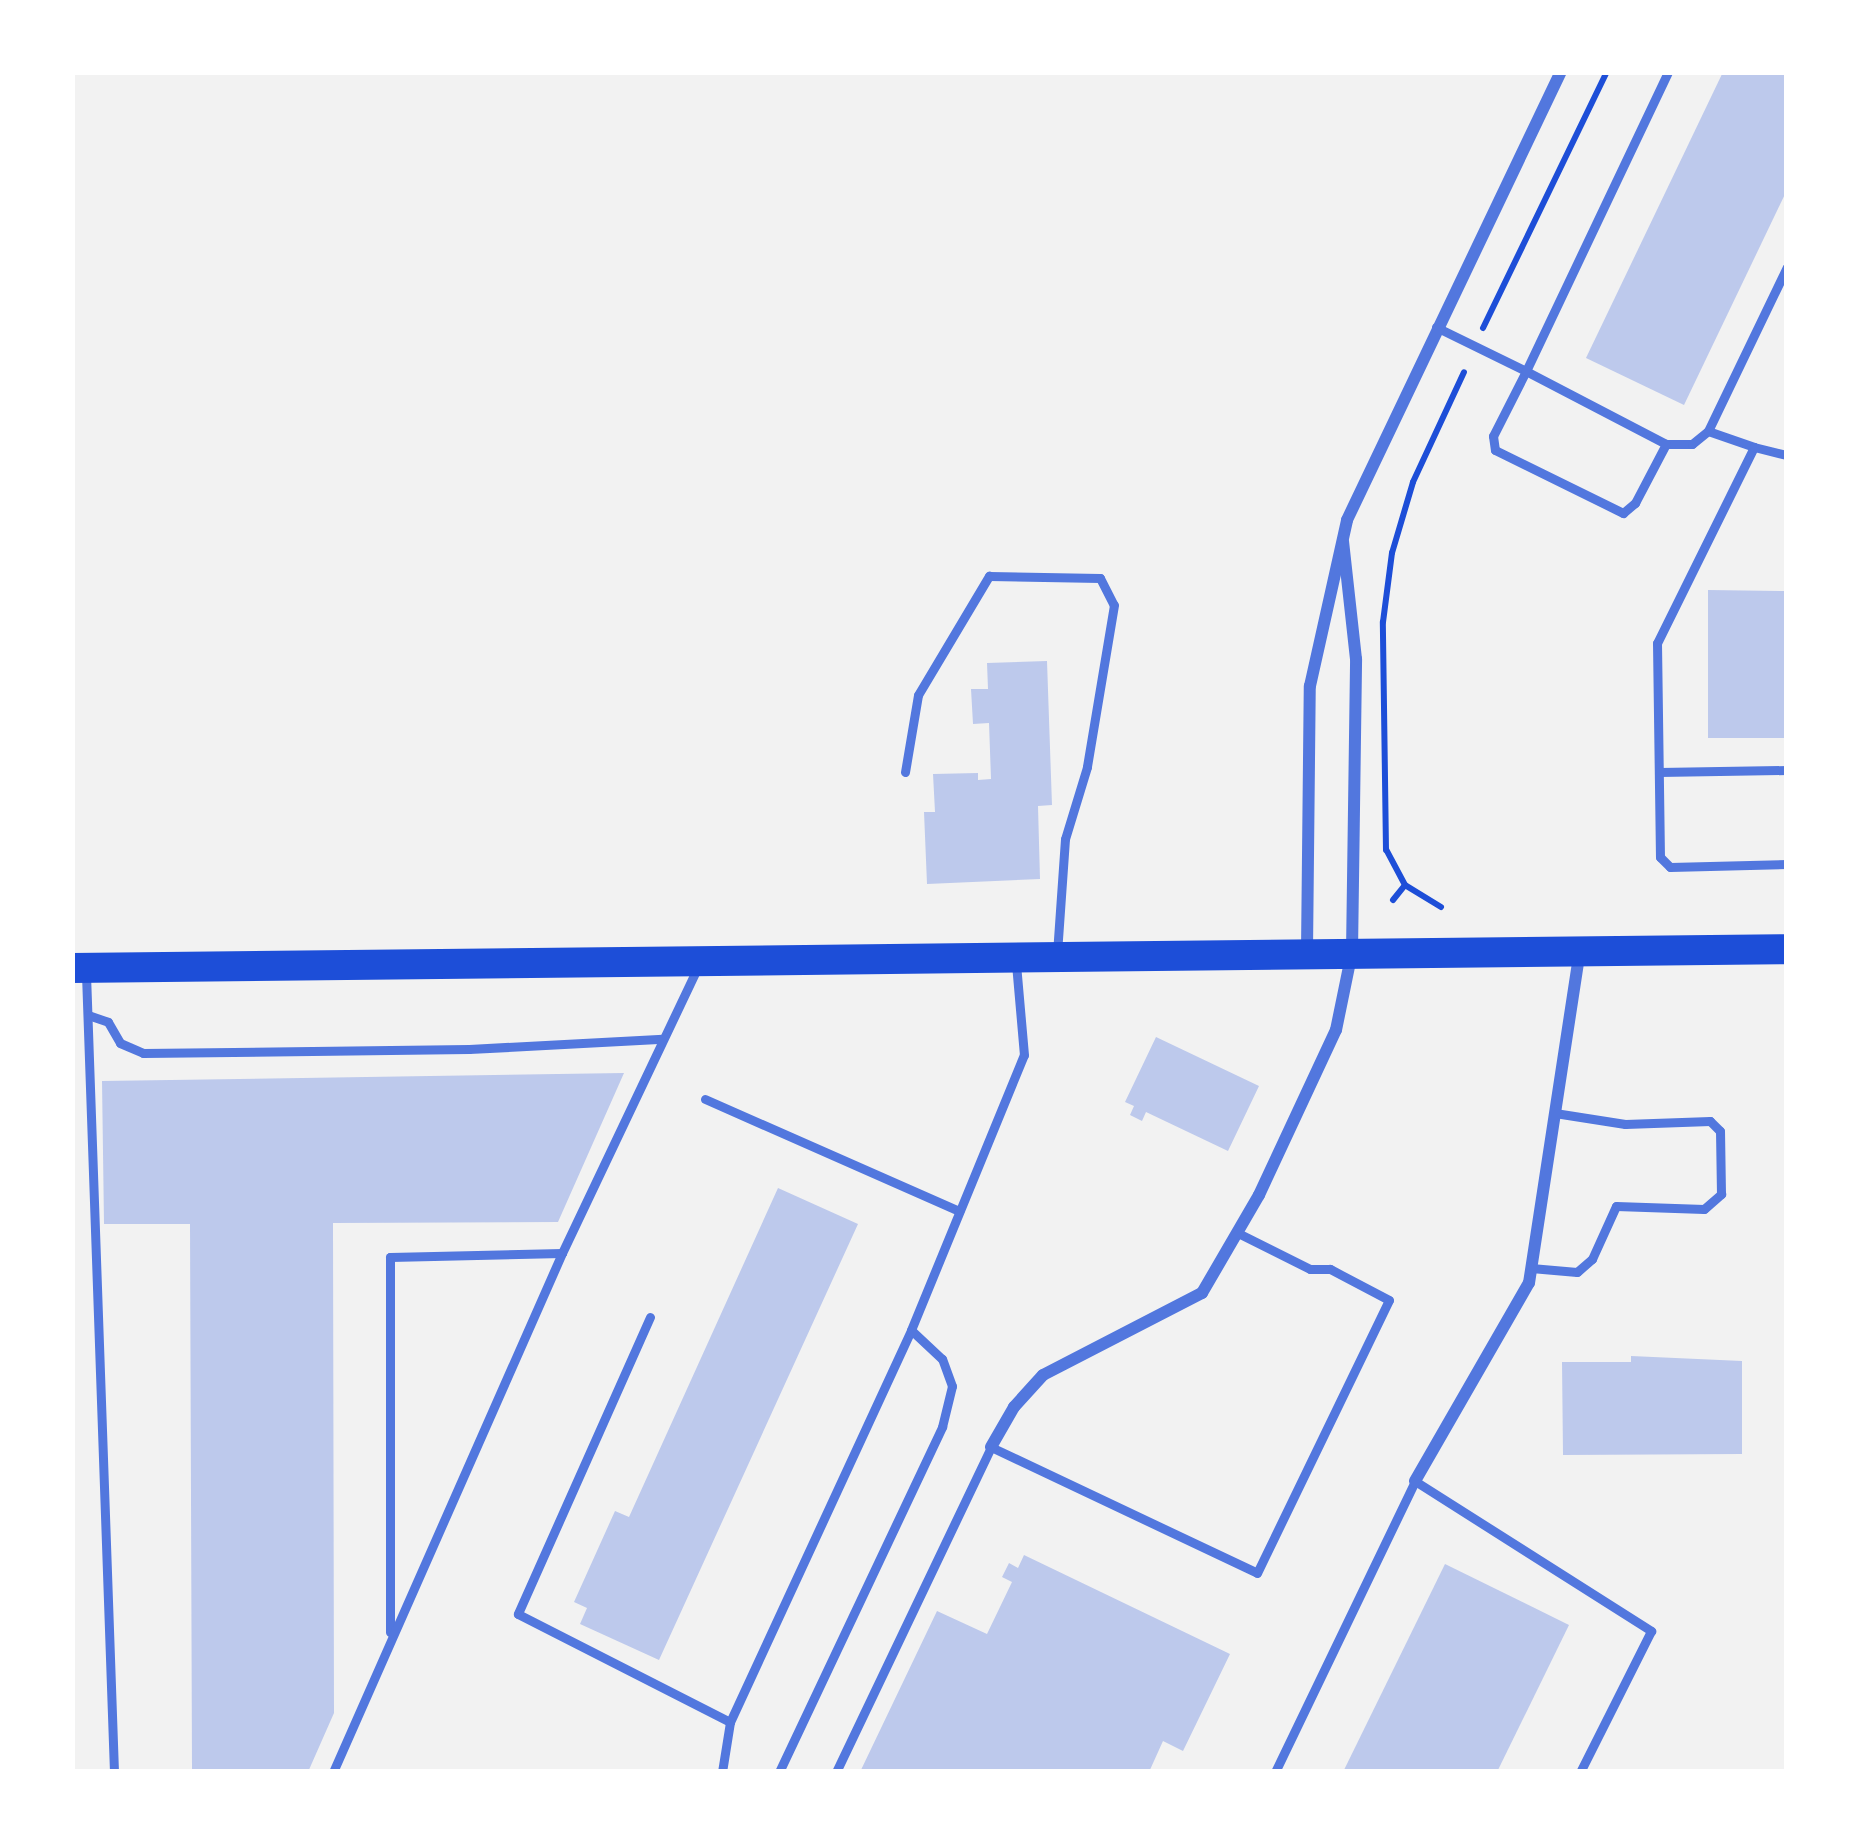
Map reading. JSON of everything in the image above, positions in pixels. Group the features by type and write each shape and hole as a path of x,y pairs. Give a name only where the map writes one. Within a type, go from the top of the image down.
{"main road":[{"path":"79,968 702,959 895,962 1580,948 1786,953"}],"street":[{"path":"1307,951 1310,686 1343,542 1359,490 1561,72"},
{"path":"991,1447 1014,1407 1043,1375 1202,1293 1238,1233 1336,1030 1352,952 1356,659 1343,542"},
{"path":"1415,1481 1529,1283 1580,948"}],"lane":[{"path":"1666,444 1635,503 1623,513 1503,455 1492,442 1668,72"},
{"path":"1436,327 1666,444 1692,444 1708,430 1787,267"},
{"path":"1708,430 1787,455"},
{"path":"1754,447 1662,627 1657,657 1663,865 1787,864"},
{"path":"905,772 918,695 989,576 1100,578 1114,605 1088,767 1065,839 1057,957"},
{"path":"1659,772 1787,770"},
{"path":"722,1772 730,1722 911,1330 1024,1055 1015,957"},
{"path":"333,1772 562,1253 702,959"},
{"path":"79,968 88,1016 114,1772"},
{"path":"88,1016 108,1022 120,1042 143,1053 469,1048 663,1039"},
{"path":"705,1099 959,1211"},
{"path":"1532,1268 1577,1272 1592,1259 1616,1206 1704,1209 1721,1194 1720,1131 1710,1121 1625,1124 1556,1113"},
{"path":"836,1772 991,1447 1257,1573 1389,1300 1330,1269 1310,1268 1238,1233"},
{"path":"390,1641 390,1257 562,1253"},
{"path":"650,1316 518,1614 730,1722"},
{"path":"778,1772 942,1427 952,1386 942,1359 911,1330"},
{"path":"1274,1772 1415,1481 1651,1631 1580,1772"}],"path":[{"path":"1483,328 1607,72"},
{"path":"1442,907 1406,885 1392,867 1385,842 1384,597 1413,482 1464,371"},
{"path":"1393,900 1406,885"}],"building":[{"path":"1723,72 1787,72 1787,190 1684,405 1586,358"},
{"path":"1708,590 1787,591 1787,738 1708,738"},
{"path":"1047,661 1052,805 1038,806 1040,879 927,884 924,812 935,812 933,774 978,773 978,780 991,779 989,723 973,724 971,689 988,689 987,663"},
{"path":"1156,1037 1259,1086 1228,1151 1146,1112 1142,1121 1130,1115 1134,1106 1125,1102"},
{"path":"624,1073 558,1222 333,1223 334,1713 308,1772 192,1772 190,1224 104,1224 102,1081"},
{"path":"778,1188 858,1224 659,1660 580,1624 587,1608 574,1602 615,1511 629,1517"},
{"path":"1631,1356 1742,1361 1742,1454 1563,1455 1562,1362 1631,1362"},
{"path":"1024,1555 1230,1654 1183,1751 1163,1741 1149,1772 860,1772 937,1611 987,1634 1012,1582 1002,1577 1009,1563 1018,1568"},
{"path":"1445,1564 1569,1625 1497,1772 1343,1772"}]}
